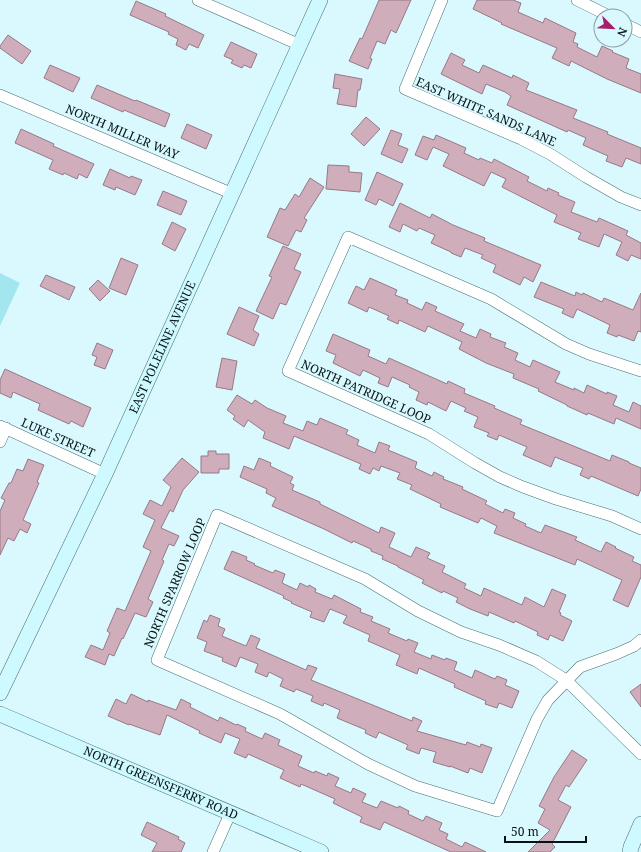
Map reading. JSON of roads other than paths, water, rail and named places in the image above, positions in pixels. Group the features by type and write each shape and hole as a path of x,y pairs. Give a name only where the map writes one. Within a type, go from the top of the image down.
{"main road":[{"name":"EAST POLELINE AVENUE","path":"0,692 105,474 320,0"},
{"name":"NORTH GREENSFERRY ROAD","path":"0,714 150,777 230,814 321,852"},
{"path":"630,852 641,824"}],"street":[{"path":"198,0 300,45"},
{"name":"EAST WHITE SANDS LANE","path":"442,0 405,89 522,140 550,154 586,177 641,204"},
{"path":"578,0 594,8"},
{"name":"NORTH MILLER WAY","path":"0,95 233,194"},
{"name":"NORTH PATRIDGE LOOP","path":"641,371 589,354 566,344 491,299 348,237 288,371 429,434 488,470 522,487 612,516 641,530"},
{"path":"0,442 3,427"},
{"name":"LUKE STREET","path":"3,427 105,474"},
{"name":"NORTH SPARROW LOOP","path":"566,680 548,700 537,719 497,811 408,783 368,764 280,714 157,660 217,515 365,578 418,611 461,632 499,645 536,661 566,680 641,754"},
{"path":"566,680 580,667 616,654 634,646 641,640"},
{"path":"213,852 230,814"}]}
